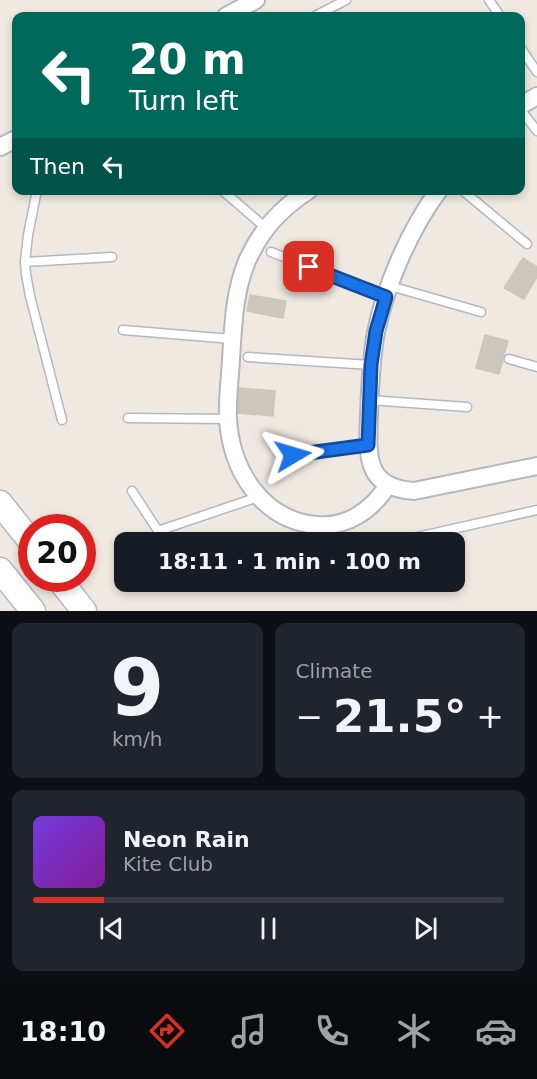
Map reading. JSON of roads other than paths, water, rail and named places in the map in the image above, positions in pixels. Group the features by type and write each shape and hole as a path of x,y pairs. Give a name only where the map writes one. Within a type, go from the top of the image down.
{"main road":[{"path":"0,503 18,526"},
{"path":"0,570 33,611"},
{"path":"69,592 84,611"}],"street":[{"path":"234,12 256,0"},
{"path":"302,195 276,215 266,228 247,261 238,286 232,339 228,419 231,440 237,460 258,497 288,519 324,526 355,518 380,498 388,485"},
{"path":"436,195 414,230 401,257 376,331 369,400 368,445 372,468 388,485 401,490 414,491 537,466"}],"lane":[{"path":"325,12 346,0"},
{"path":"525,54 537,72"},
{"path":"525,114 537,131"},
{"path":"36,195 25,262 30,296 62,420"},
{"path":"228,195 266,228"},
{"path":"468,195 527,243"},
{"path":"271,252 388,291 481,312"},
{"path":"25,262 112,257"},
{"path":"123,330 232,339"},
{"path":"248,357 371,365"},
{"path":"509,359 537,367"},
{"path":"369,400 467,407"},
{"path":"128,418 228,419"},
{"path":"293,455 368,445"},
{"path":"132,491 158,531 258,497"},
{"path":"439,532 537,510"}]}
